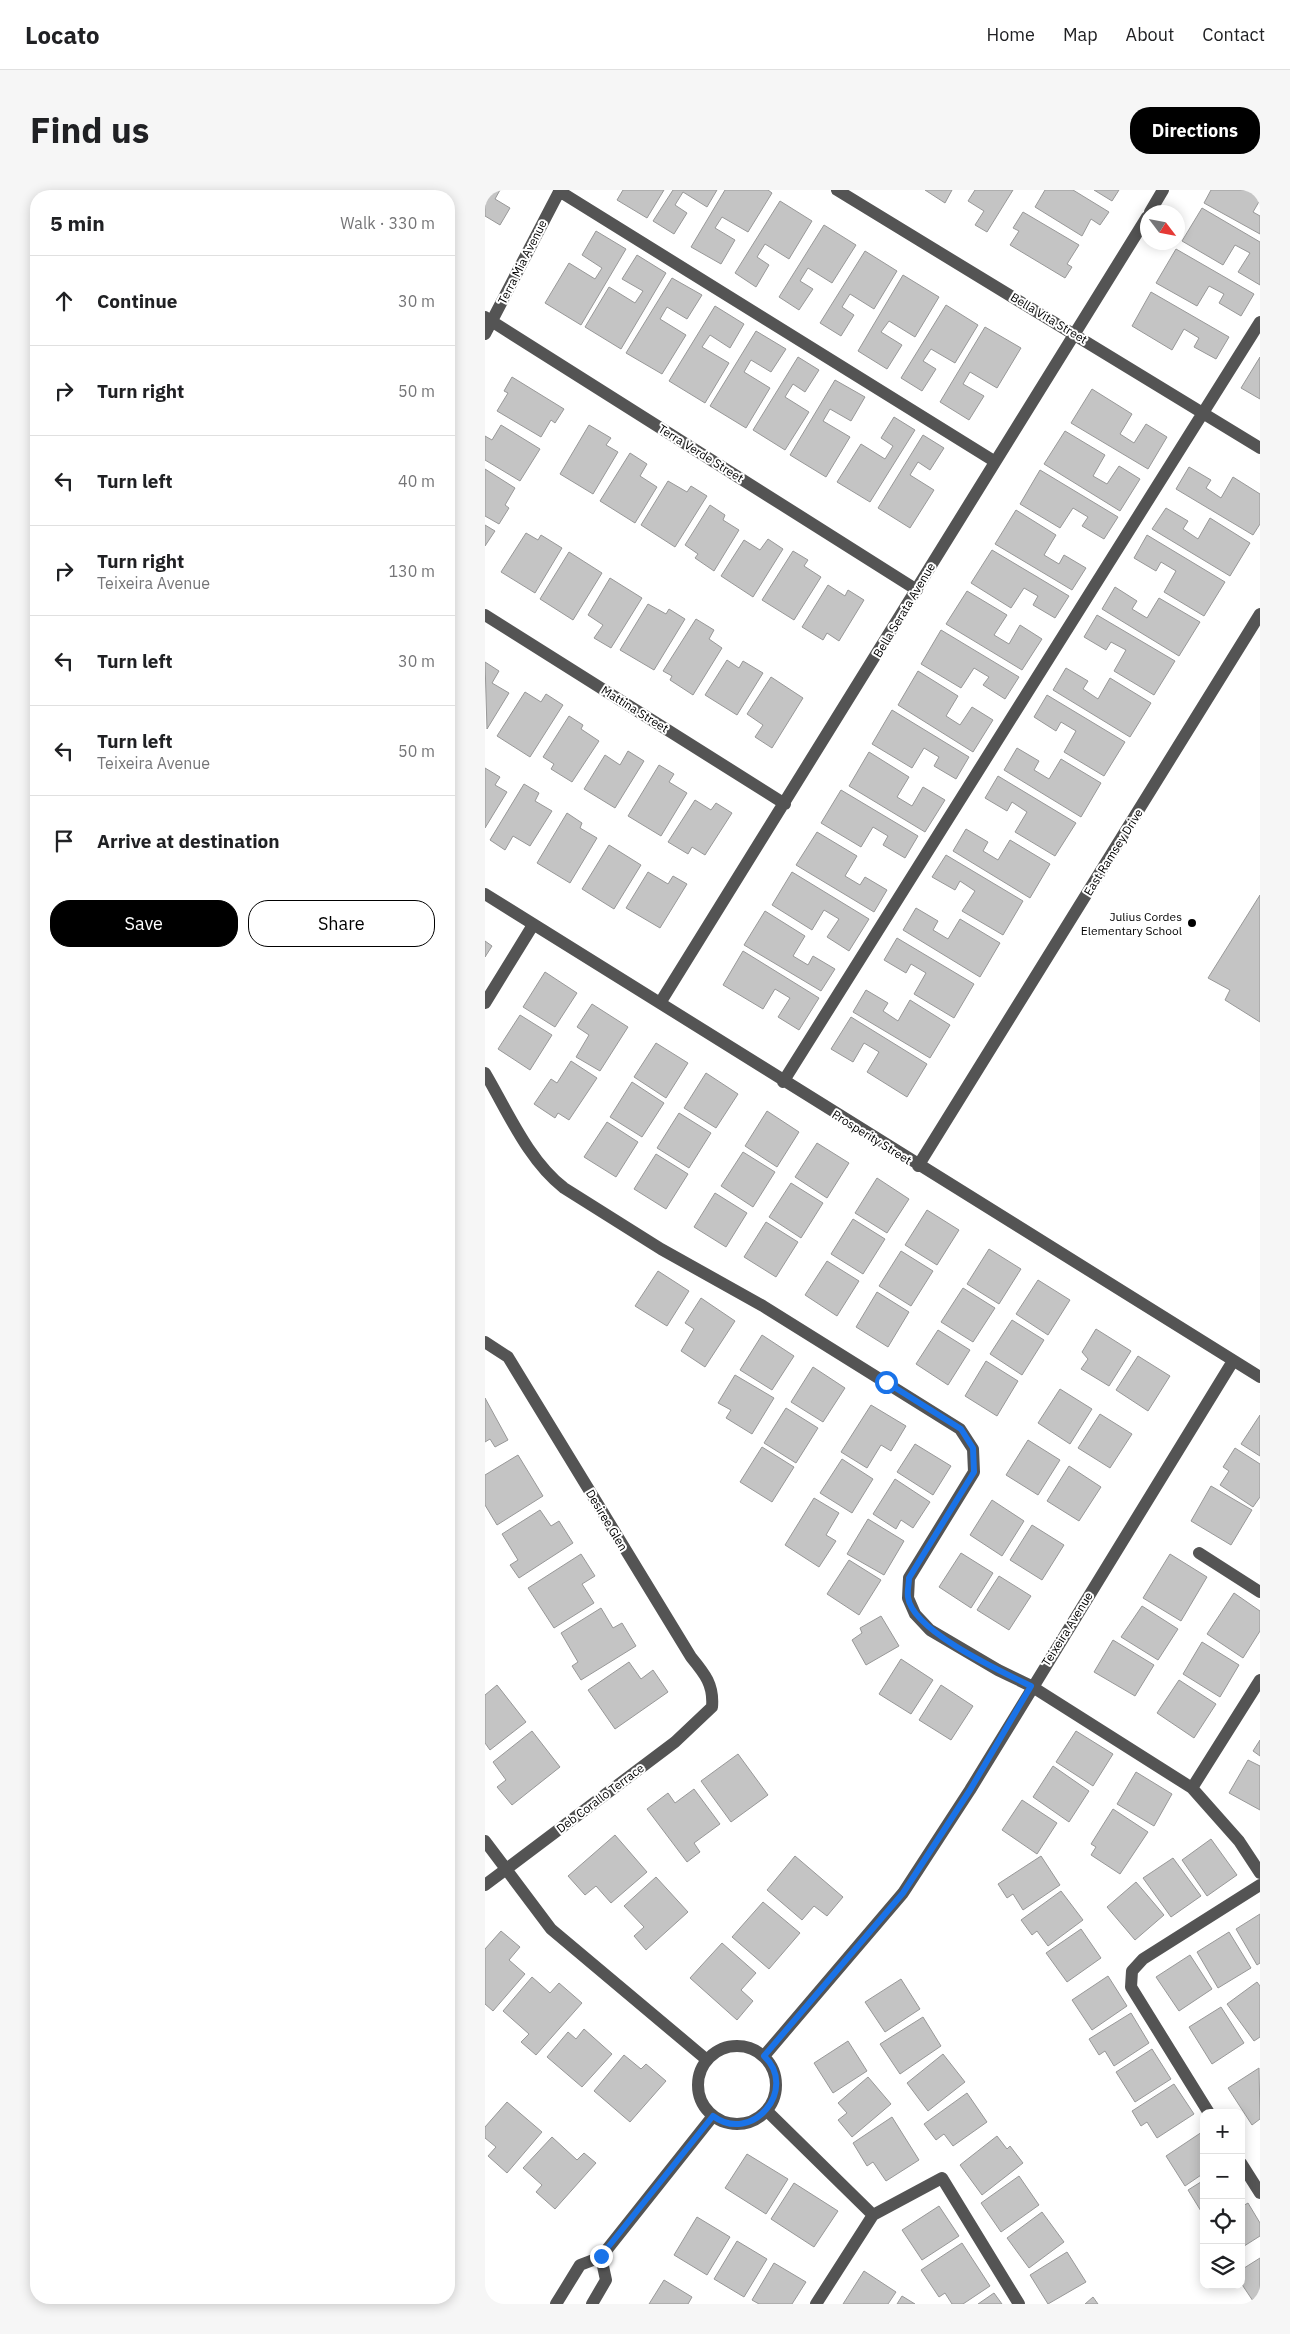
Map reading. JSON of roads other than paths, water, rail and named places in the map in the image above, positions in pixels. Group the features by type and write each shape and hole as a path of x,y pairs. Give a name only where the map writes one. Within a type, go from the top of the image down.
{"street":[{"path":"559,190 995,461"},
{"name":"Terra Mia Avenue","path":"485,334 488,319 559,190"},
{"name":"Bella Vita Street","path":"837,190 1260,448"},
{"path":"1154,205 1163,190"},
{"name":"Bella Serata Avenue","path":"660,1003 1140,228"},
{"name":"Terra Verde Street","path":"488,319 917,590"},
{"path":"783,1082 1260,322"},
{"name":"East Ramsey Drive","path":"918,1166 1260,614"},
{"name":"Mattina Street","path":"485,615 785,804"},
{"name":"Prosperity Street","path":"485,894 783,1082 1260,1378"},
{"path":"485,1003 533,925"},
{"path":"485,1073 535,1158 551,1179 661,1249 763,1306 961,1429 973,1448 974,1472 909,1578 908,1598 915,1614 930,1630 998,1670 1031,1686 1191,1788 1239,1841 1260,1873"},
{"name":"Desiree Glen","path":"485,1342 508,1358 691,1657 707,1677 713,1694 712,1708"},
{"name":"Teixeira Avenue","path":"764,2056 903,1893 970,1790 1031,1686 1233,1360"},
{"path":"1199,1553 1260,1592"},
{"path":"1191,1788 1260,1680"},
{"name":"Deb Corallo Terrace","path":"485,1885 675,1742 712,1708"},
{"path":"485,1841 551,1929 707,2060"},
{"path":"1207,2109 1131,1987 1132,1971 1143,1959 1260,1885"},
{"path":"734,2045 747,2046 764,2056 775,2072 777,2086 774,2099 767,2111 757,2119 744,2124 731,2124 713,2116 701,2101 698,2089 699,2076 707,2060 722,2048 734,2045"},
{"path":"767,2111 873,2215"},
{"path":"556,2304 580,2265 601,2256 713,2116"},
{"path":"1245,2169 1260,2193"},
{"path":"816,2304 873,2215 942,2178 1019,2304"},
{"path":"592,2304 606,2280 601,2256"}],"place":[{"name":"Julius Cordes Elementary School","path":"1192,923"}]}
